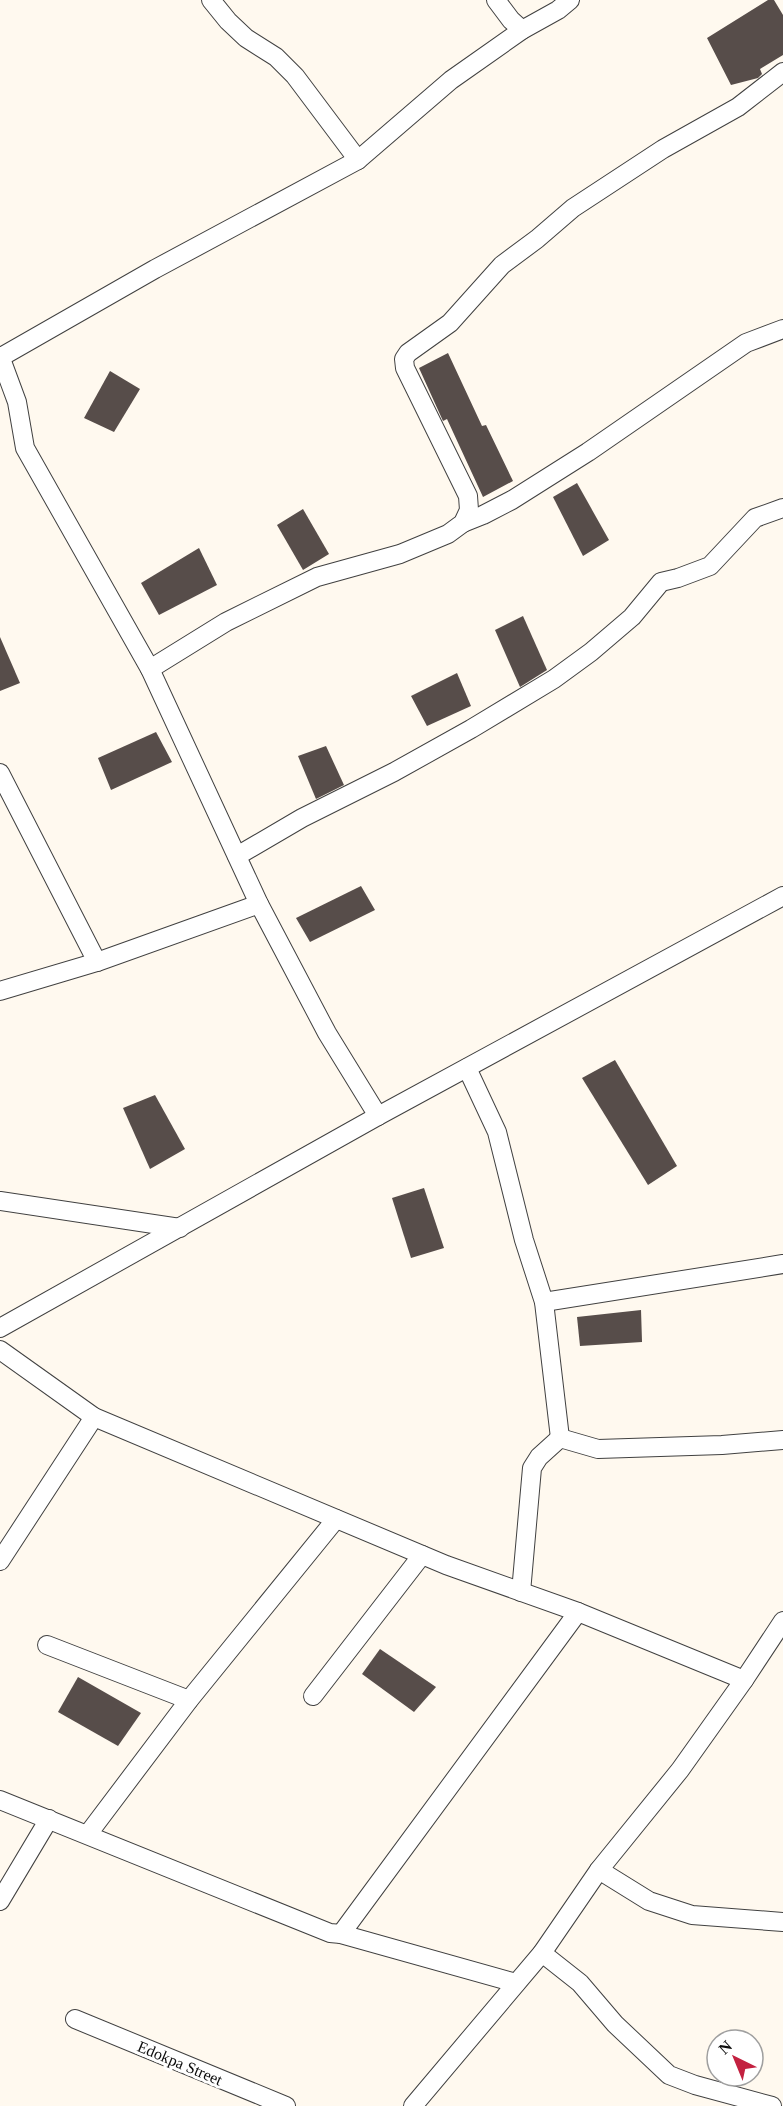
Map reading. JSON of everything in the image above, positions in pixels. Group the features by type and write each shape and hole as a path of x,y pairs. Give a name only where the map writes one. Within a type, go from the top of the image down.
{"street":[{"path":"212,0 228,21 246,38 276,57 295,76 358,160"},
{"path":"496,0 522,30"},
{"path":"378,1116 327,1033 259,904 150,669 25,448 17,402 0,356 155,269 358,160 451,80 522,30 558,10 570,0"},
{"path":"463,523 469,510 468,496 405,368 404,358 450,323 502,265 573,208 663,149 738,108 783,72"},
{"path":"150,669 226,622 317,577 400,554 448,534 463,523 512,500 588,452 746,342 783,329"},
{"path":"237,856 302,818 452,740 554,679 591,652 632,616 661,582 710,566 755,518 783,508"},
{"path":"0,773 98,962"},
{"path":"0,1328 378,1116 783,896"},
{"path":"0,991 98,962 259,904"},
{"path":"467,1068 497,1132 524,1240 544,1302 560,1438"},
{"path":"0,1201 180,1228"},
{"path":"544,1302 783,1264"},
{"path":"0,1350 94,1417 422,1555 578,1612 744,1680"},
{"path":"0,1561 94,1417"},
{"path":"560,1438 598,1449 722,1445 783,1440"},
{"path":"521,1592 532,1468 539,1457 560,1438"},
{"path":"88,1834 189,1700 336,1519"},
{"path":"313,1696 422,1555"},
{"path":"341,1934 578,1612"},
{"path":"413,2106 542,1953 599,1870 680,1770 783,1621"},
{"path":"47,1645 189,1700"},
{"path":"0,1800 330,1933 341,1934 516,1983"},
{"path":"0,1901 49,1819"},
{"path":"599,1870 649,1901 693,1915 783,1922"},
{"path":"542,1953 580,1983 615,2024 669,2075 695,2085 772,2106"},
{"name":"Edokpa Street","path":"75,2019 286,2106"}],"building":[{"path":"768,0 774,0 783,15 783,55 760,69 762,74 758,78 731,85 707,38"},
{"path":"448,353 482,426 486,425 513,481 483,497 447,419 443,421 419,368"},
{"path":"110,371 140,389 114,432 84,418"},
{"path":"577,483 609,540 583,556 553,497"},
{"path":"303,509 329,554 303,570 277,525"},
{"path":"199,548 217,585 159,615 141,583"},
{"path":"523,616 547,670 520,687 495,630"},
{"path":"0,637 20,683 0,691"},
{"path":"457,673 471,706 427,726 411,696"},
{"path":"156,732 172,762 111,790 98,758"},
{"path":"326,746 344,785 316,799 298,756"},
{"path":"361,886 375,910 310,942 296,918"},
{"path":"615,1060 677,1166 648,1185 582,1078"},
{"path":"155,1095 185,1149 150,1169 123,1108"},
{"path":"424,1188 444,1248 411,1258 392,1198"},
{"path":"641,1310 642,1342 580,1346 577,1317"},
{"path":"380,1649 436,1687 414,1712 362,1674"},
{"path":"78,1677 141,1713 118,1746 58,1712"}]}
